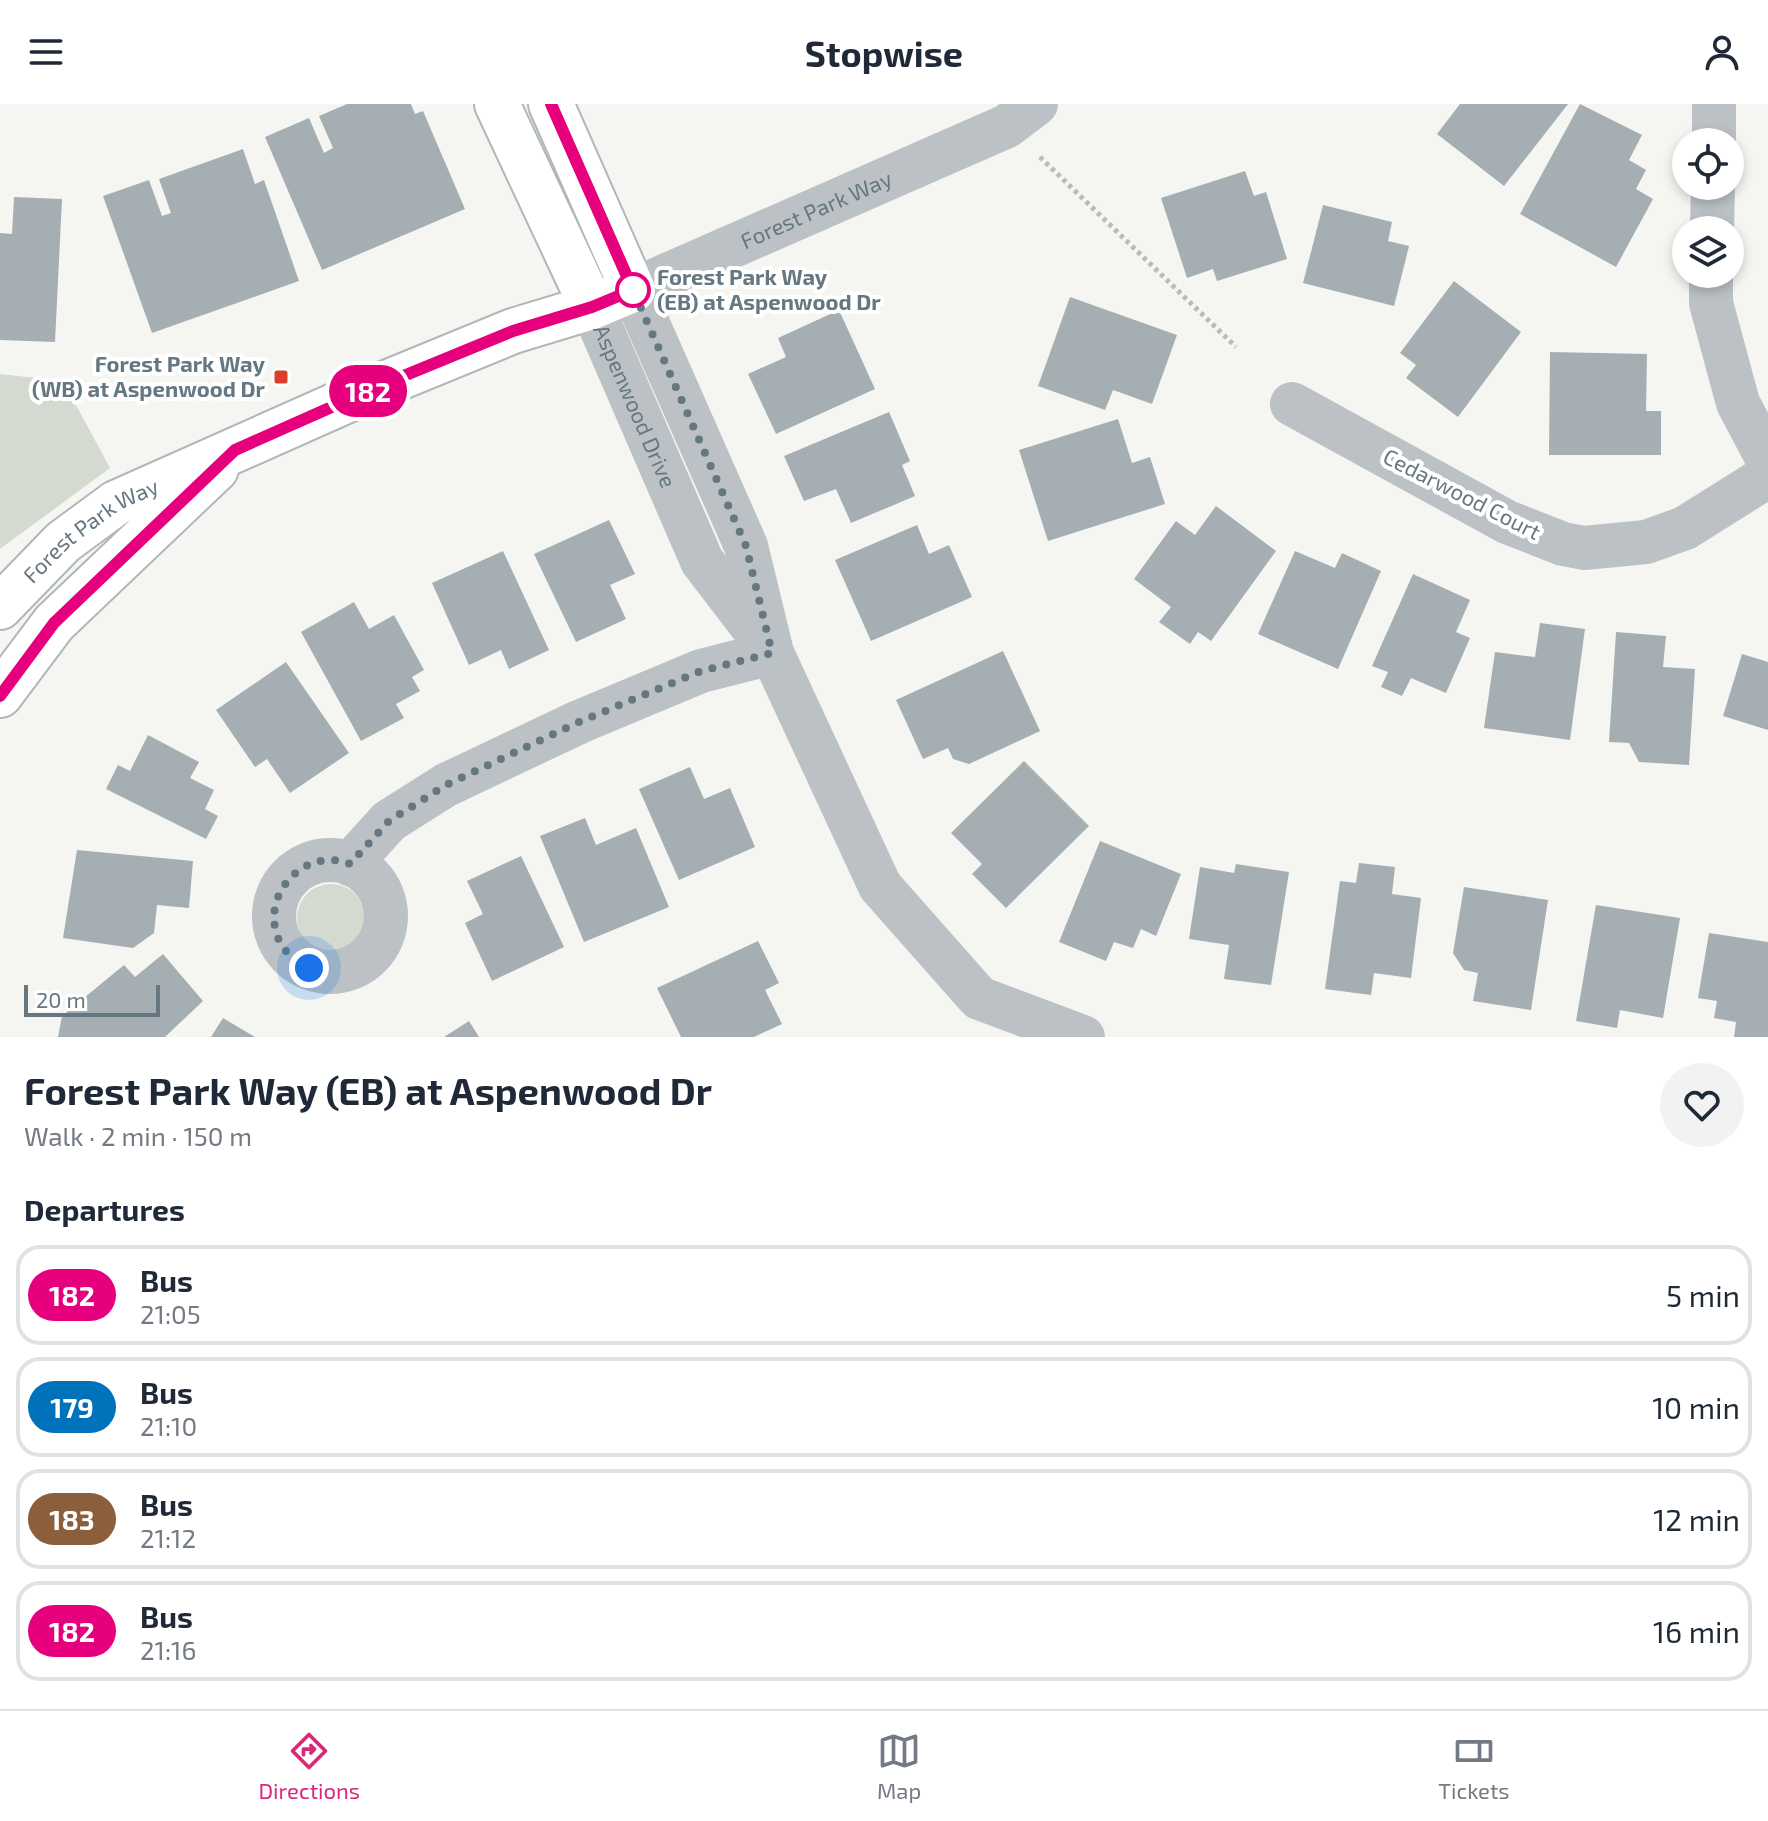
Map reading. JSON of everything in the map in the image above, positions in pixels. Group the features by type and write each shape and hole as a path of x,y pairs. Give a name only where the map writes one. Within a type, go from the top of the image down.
{"main road":[{"name":"Aspenwood Drive","path":"497,104 592,307"},
{"name":"Aspenwood Drive","path":"551,104 633,290"},
{"name":"Forest Park Way","path":"0,607 63,542 116,503 379,386 513,331 592,307 633,290"},
{"name":"Forest Park Way","path":"0,695 54,623 235,450"}],"street":[{"path":"1714,104 1714,128"},
{"name":"Forest Park Way","path":"633,290 1022,115"},
{"path":"1711,288 1711,303 1738,403 1768,460"},
{"name":"Aspenwood Drive","path":"633,290 746,546 772,653 880,886 979,998 1083,1037"},
{"name":"Aspenwood Drive","path":"592,307 702,561 772,653"},
{"name":"Cedarwood Court","path":"1292,404 1507,522 1563,544 1584,548 1646,542 1685,528 1768,476"},
{"path":"350,864 389,821 446,785 579,722 701,671 772,653"}],"path":[{"path":"1022,115 1236,347"}],"shaded area":[{"path":"0,374 63,381 110,468 0,549"},
{"path":"331,884 355,894 365,918 355,942 331,952 307,942 297,918 307,894"}],"building":[{"path":"347,104 411,104 415,114 423,111 465,209 322,270 265,137 309,118 324,153 333,148 319,116"},
{"path":"1460,104 1568,104 1504,186 1437,134"},
{"path":"1580,104 1642,135 1629,160 1646,170 1636,189 1653,199 1616,267 1520,214"},
{"path":"243,149 255,184 264,180 299,281 152,333 103,196 149,180 162,216 171,213 159,179"},
{"path":"1245,171 1254,196 1266,192 1287,259 1217,281 1213,269 1187,278 1161,198"},
{"path":"14,197 62,199 55,342 0,340 0,233 12,234"},
{"path":"1323,205 1392,222 1388,241 1409,246 1394,306 1303,283"},
{"path":"1454,281 1521,332 1458,417 1406,378 1416,365 1400,353"},
{"path":"1070,297 1177,335 1152,404 1113,390 1105,410 1038,386"},
{"path":"839,310 875,389 776,434 748,374 786,357 778,338"},
{"path":"1550,352 1647,354 1646,411 1661,411 1661,455 1549,455"},
{"path":"889,412 910,461 902,465 915,496 851,523 836,489 804,501 784,456"},
{"path":"1118,419 1132,463 1150,457 1165,504 1048,541 1019,450"},
{"path":"1216,506 1276,551 1211,641 1198,632 1190,644 1159,622 1171,607 1134,579 1176,521 1195,535"},
{"path":"609,520 635,574 610,585 626,619 576,642 534,554"},
{"path":"917,525 929,554 949,545 972,597 871,641 835,560"},
{"path":"503,551 549,650 509,669 501,650 469,665 432,583"},
{"path":"1295,551 1335,568 1342,553 1381,571 1338,669 1258,634"},
{"path":"1413,574 1470,600 1456,632 1470,638 1446,693 1411,678 1402,696 1381,687 1388,672 1372,666"},
{"path":"354,602 369,629 394,615 424,670 412,677 420,691 396,704 404,718 361,741 301,632"},
{"path":"1540,623 1585,629 1570,740 1484,728 1495,652 1535,657"},
{"path":"1616,632 1666,636 1663,667 1695,669 1689,765 1639,762 1629,743 1609,742"},
{"path":"1003,651 1040,731 969,764 953,759 948,748 923,759 896,700"},
{"path":"1742,654 1768,662 1768,730 1723,716"},
{"path":"286,662 349,753 290,793 267,759 255,767 216,710"},
{"path":"148,735 199,762 190,778 214,790 205,809 218,816 206,839 106,789 118,765 130,771"},
{"path":"1024,761 1089,826 1006,908 972,874 982,864 951,833"},
{"path":"690,767 704,799 730,788 755,847 679,880 639,789"},
{"path":"585,818 596,845 636,828 669,907 584,942 540,836"},
{"path":"1100,841 1181,874 1156,936 1141,929 1133,948 1114,942 1106,961 1059,942"},
{"path":"77,850 193,861 189,908 157,905 154,933 133,948 63,938"},
{"path":"521,856 564,947 492,981 465,923 483,914 467,881"},
{"path":"1359,863 1395,867 1392,894 1421,898 1411,978 1374,973 1371,995 1325,989 1340,881 1356,883"},
{"path":"1236,864 1289,872 1271,985 1224,979 1229,945 1189,939 1200,867 1234,873"},
{"path":"1464,887 1548,900 1531,1010 1473,1001 1478,973 1464,970 1453,953"},
{"path":"1596,905 1680,918 1663,1018 1620,1010 1617,1028 1576,1021"},
{"path":"1709,933 1768,942 1768,1037 1734,1037 1736,1022 1714,1018 1717,1001 1698,998"},
{"path":"758,941 779,983 765,990 782,1024 754,1037 681,1037 657,988"},
{"path":"163,954 203,1001 165,1037 58,1037 62,1016 124,965 135,977"},
{"path":"223,1018 255,1037 211,1037"},
{"path":"469,1021 479,1037 444,1037"}],"bus line":[{"name":"182","path":"0,696 54,623 235,450 513,331 592,307 633,290 551,104"}],"place":[{"name":"Forest Park Way (EB) at Aspenwood Dr","path":"633,290"},
{"name":"Forest Park Way (WB) at Aspenwood Dr","path":"281,377"}],"route":[{"path":"309,968 293,958 281,944 275,926 275,908 280,891 291,876 306,865 324,861 350,864 389,821 446,785 579,722 701,671 772,653 746,546 633,290"}]}
